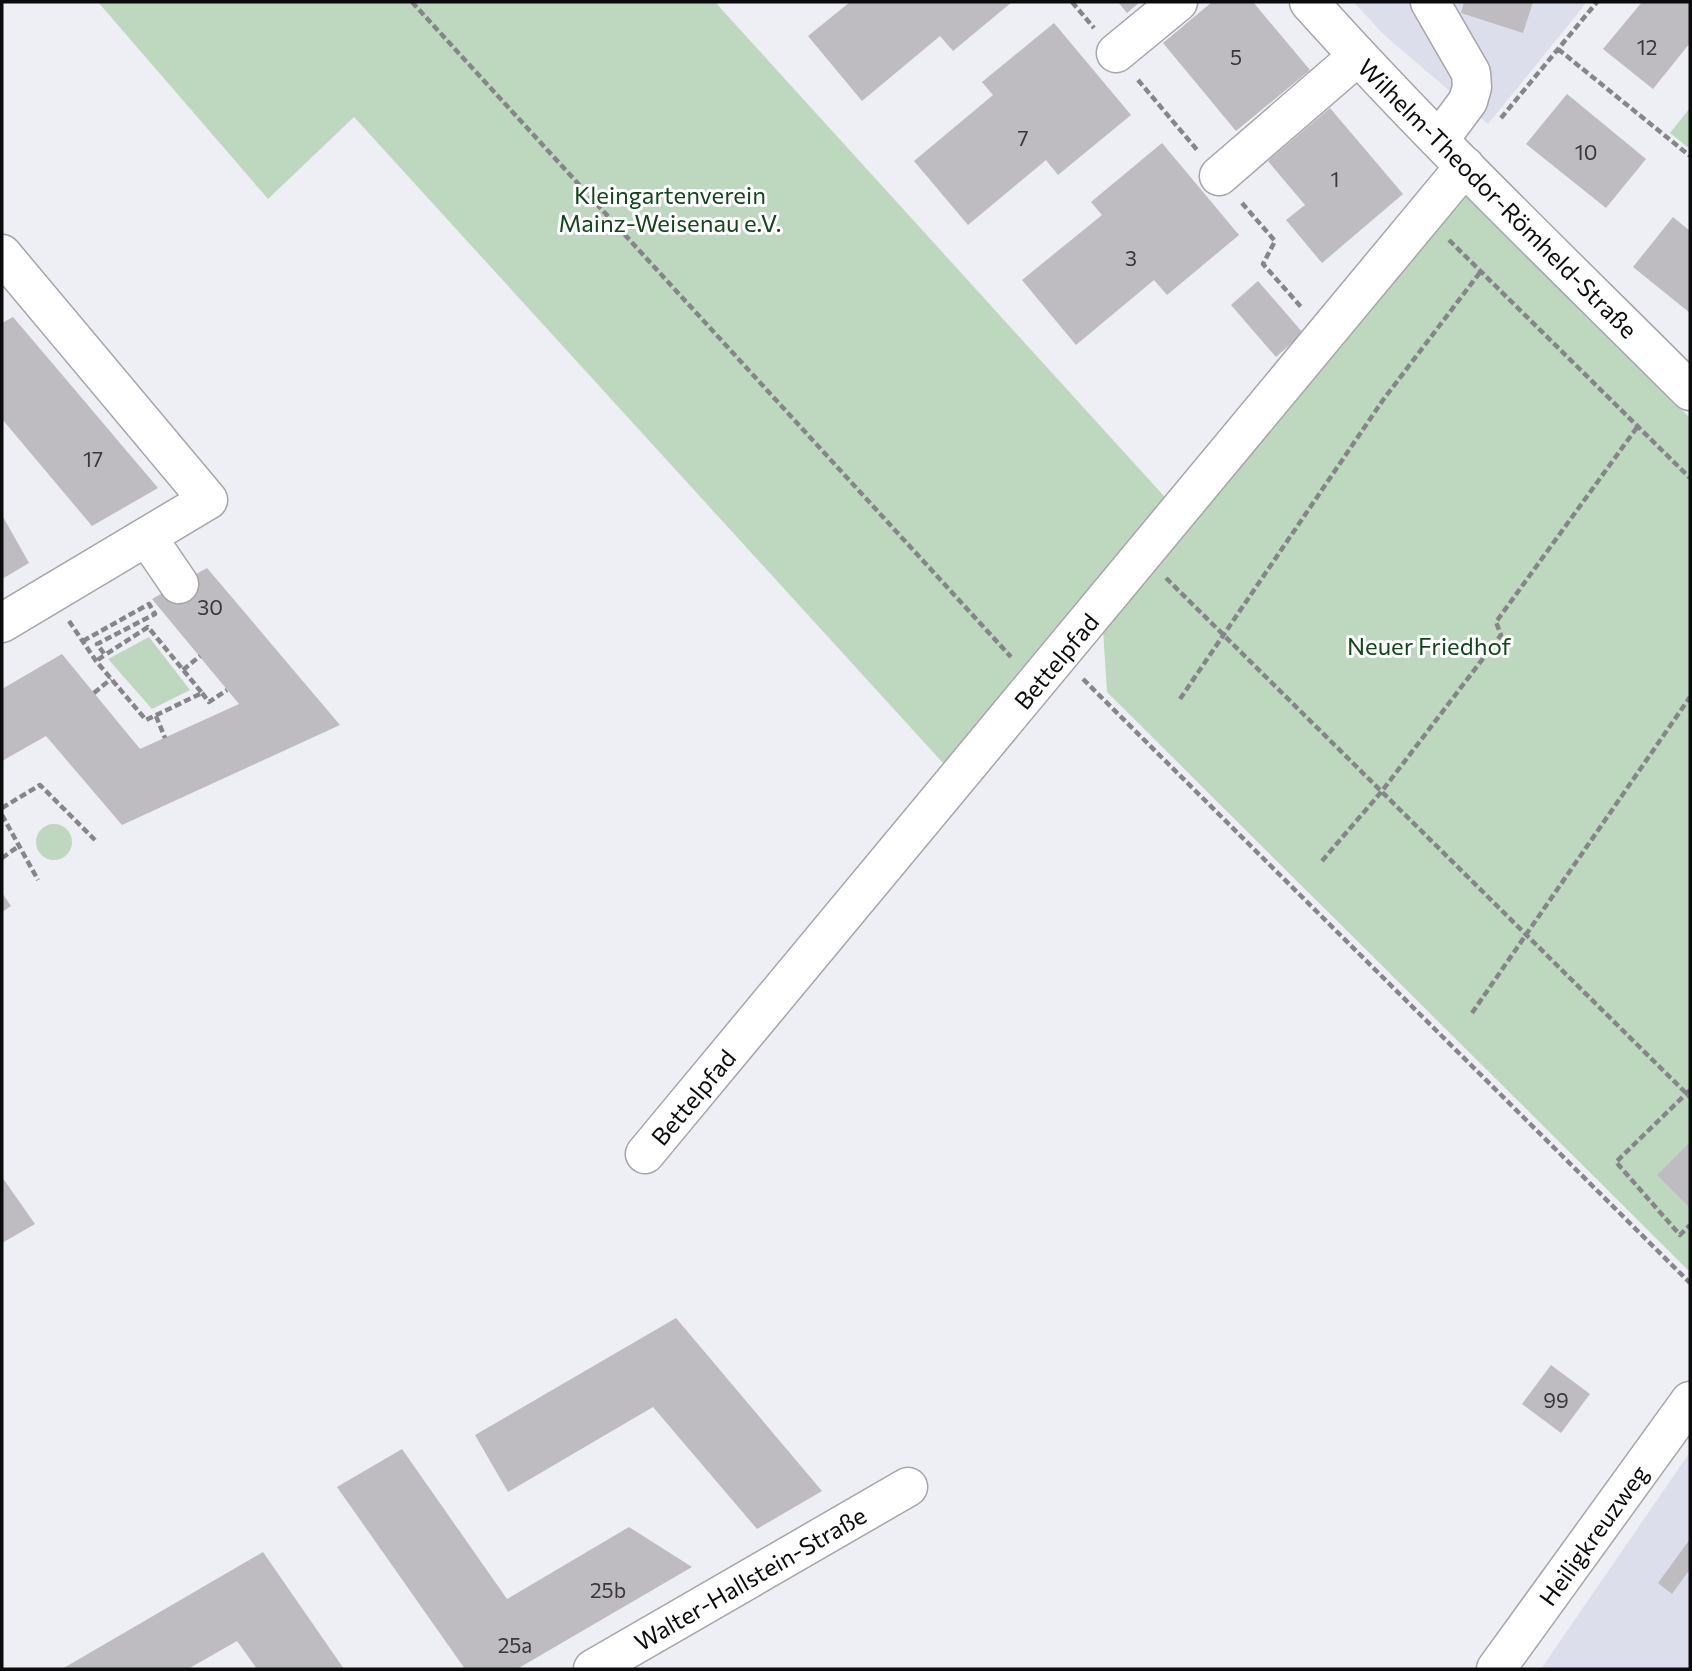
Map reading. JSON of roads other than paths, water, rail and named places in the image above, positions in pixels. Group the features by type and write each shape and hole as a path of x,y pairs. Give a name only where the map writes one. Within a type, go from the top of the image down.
{"street":[{"path":"1116,53 1178,2"},
{"name":"Wilhelm-Theodor-Römheld-Straße","path":"1310,2 1358,57 1690,391"},
{"name":"Bettelpfad","path":"645,1154 1425,216 1452,153 1472,87 1471,73 1430,2"},
{"path":"1219,176 1358,57"},
{"path":"2,623 208,500 5,264"},
{"path":"147,537 179,584"},
{"name":"Heiligkreuzweg","path":"1496,1669 1690,1401"},
{"name":"Walter-Hallstein-Straße","path":"593,1669 908,1487"}],"park label":[{"name":"Kleingartenverein Mainz-Weisenau e.V.","path":"670,208"},
{"name":"Neuer Friedhof","path":"1429,645"}]}
